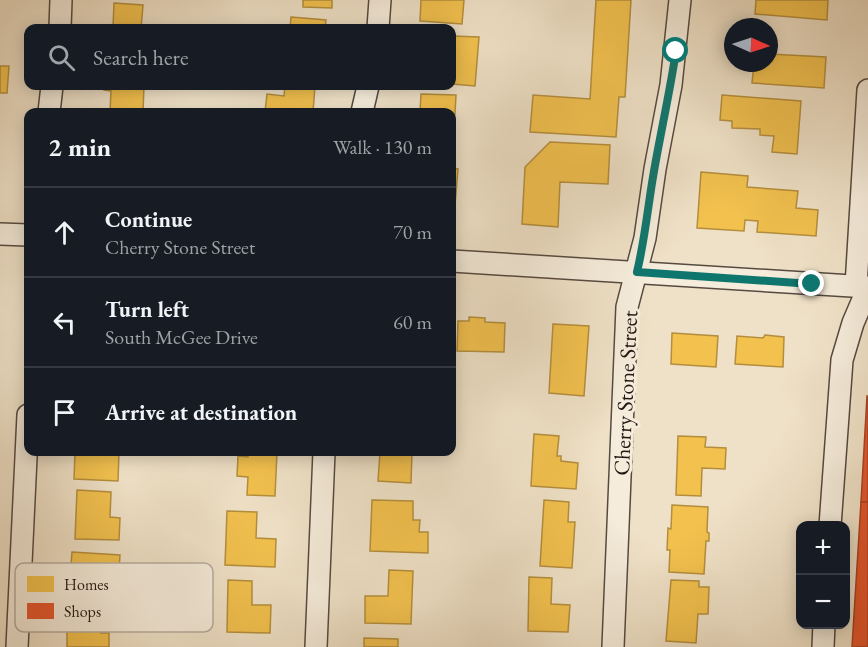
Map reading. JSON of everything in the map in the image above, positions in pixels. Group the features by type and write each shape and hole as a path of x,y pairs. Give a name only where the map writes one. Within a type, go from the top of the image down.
{"street":[{"path":"60,24 61,0"},
{"path":"378,24 381,0"},
{"name":"Cherry Stone Street","path":"613,647 627,307 645,238 667,108 680,0"},
{"path":"49,108 52,90"},
{"path":"363,108 367,90"},
{"path":"830,521 842,360 862,320 868,90"},
{"path":"0,234 24,236"},
{"path":"456,261 864,287"},
{"path":"21,563 26,456"},
{"path":"316,647 324,456"},
{"path":"823,647 824,629"},
{"path":"17,647 18,632"}],"building: Homes":[{"path":"303,0 332,0 332,8 303,7"},
{"path":"421,0 464,0 462,24 420,21"},
{"path":"596,0 631,0 625,97 619,97 616,137 530,132 533,95 590,99"},
{"path":"756,0 828,0 827,20 755,14"},
{"path":"114,3 143,5 141,24 113,24"},
{"path":"291,17 326,20 326,24 290,24"},
{"path":"456,36 479,37 475,86 456,84"},
{"path":"778,54 826,57 824,88 752,83 753,72 778,72"},
{"path":"0,66 9,66 7,93 0,93"},
{"path":"104,90 144,90 143,108 110,108 111,91"},
{"path":"285,90 315,90 313,108 265,108 267,94 284,96"},
{"path":"421,94 456,95 455,108 420,108"},
{"path":"722,95 801,101 797,154 772,152 774,136 760,135 760,129 732,128 732,121 720,120"},
{"path":"550,142 610,145 608,184 560,182 558,227 522,224 525,167"},
{"path":"456,169 458,169 456,193"},
{"path":"701,172 748,176 747,187 798,191 796,208 818,210 816,236 757,232 758,221 745,220 744,231 697,228"},
{"path":"469,317 485,318 485,322 505,323 504,352 457,351 458,321 469,321"},
{"path":"553,324 589,326 584,396 549,393"},
{"path":"672,333 718,336 716,367 671,364"},
{"path":"765,335 784,337 783,367 735,364 737,336 763,338"},
{"path":"534,434 559,436 557,456 561,456 561,461 578,463 576,489 531,486"},
{"path":"678,436 706,437 705,447 726,448 725,469 702,468 701,496 676,495"},
{"path":"75,456 119,456 118,481 74,479"},
{"path":"238,456 277,456 275,496 247,495 248,477 237,476"},
{"path":"380,456 412,456 411,483 378,481"},
{"path":"77,490 111,492 110,517 120,518 119,540 75,539"},
{"path":"372,500 413,501 413,520 420,520 419,532 428,532 428,553 370,551"},
{"path":"544,500 569,502 568,522 575,522 572,568 540,566"},
{"path":"672,505 708,507 709,541 706,541 704,574 669,572 670,550 667,550"},
{"path":"227,511 257,512 256,538 276,539 275,567 225,565"},
{"path":"72,552 120,555 120,563 71,563"},
{"path":"389,570 413,571 411,624 365,623 365,596 388,596"},
{"path":"529,577 552,578 551,604 570,605 568,632 528,631"},
{"path":"228,580 252,581 252,605 271,605 270,633 227,632"},
{"path":"671,580 699,581 699,587 709,587 708,614 698,614 696,643 666,641"},
{"path":"67,632 109,633 109,647 67,647"},
{"path":"364,638 398,639 398,647 364,647"}],"building: Shops":[{"path":"867,396 868,502 861,502"},
{"path":"861,502 868,502 868,647 852,647"}],"route":[{"path":"676,51 648,206 645,238 637,272 812,284"}]}
